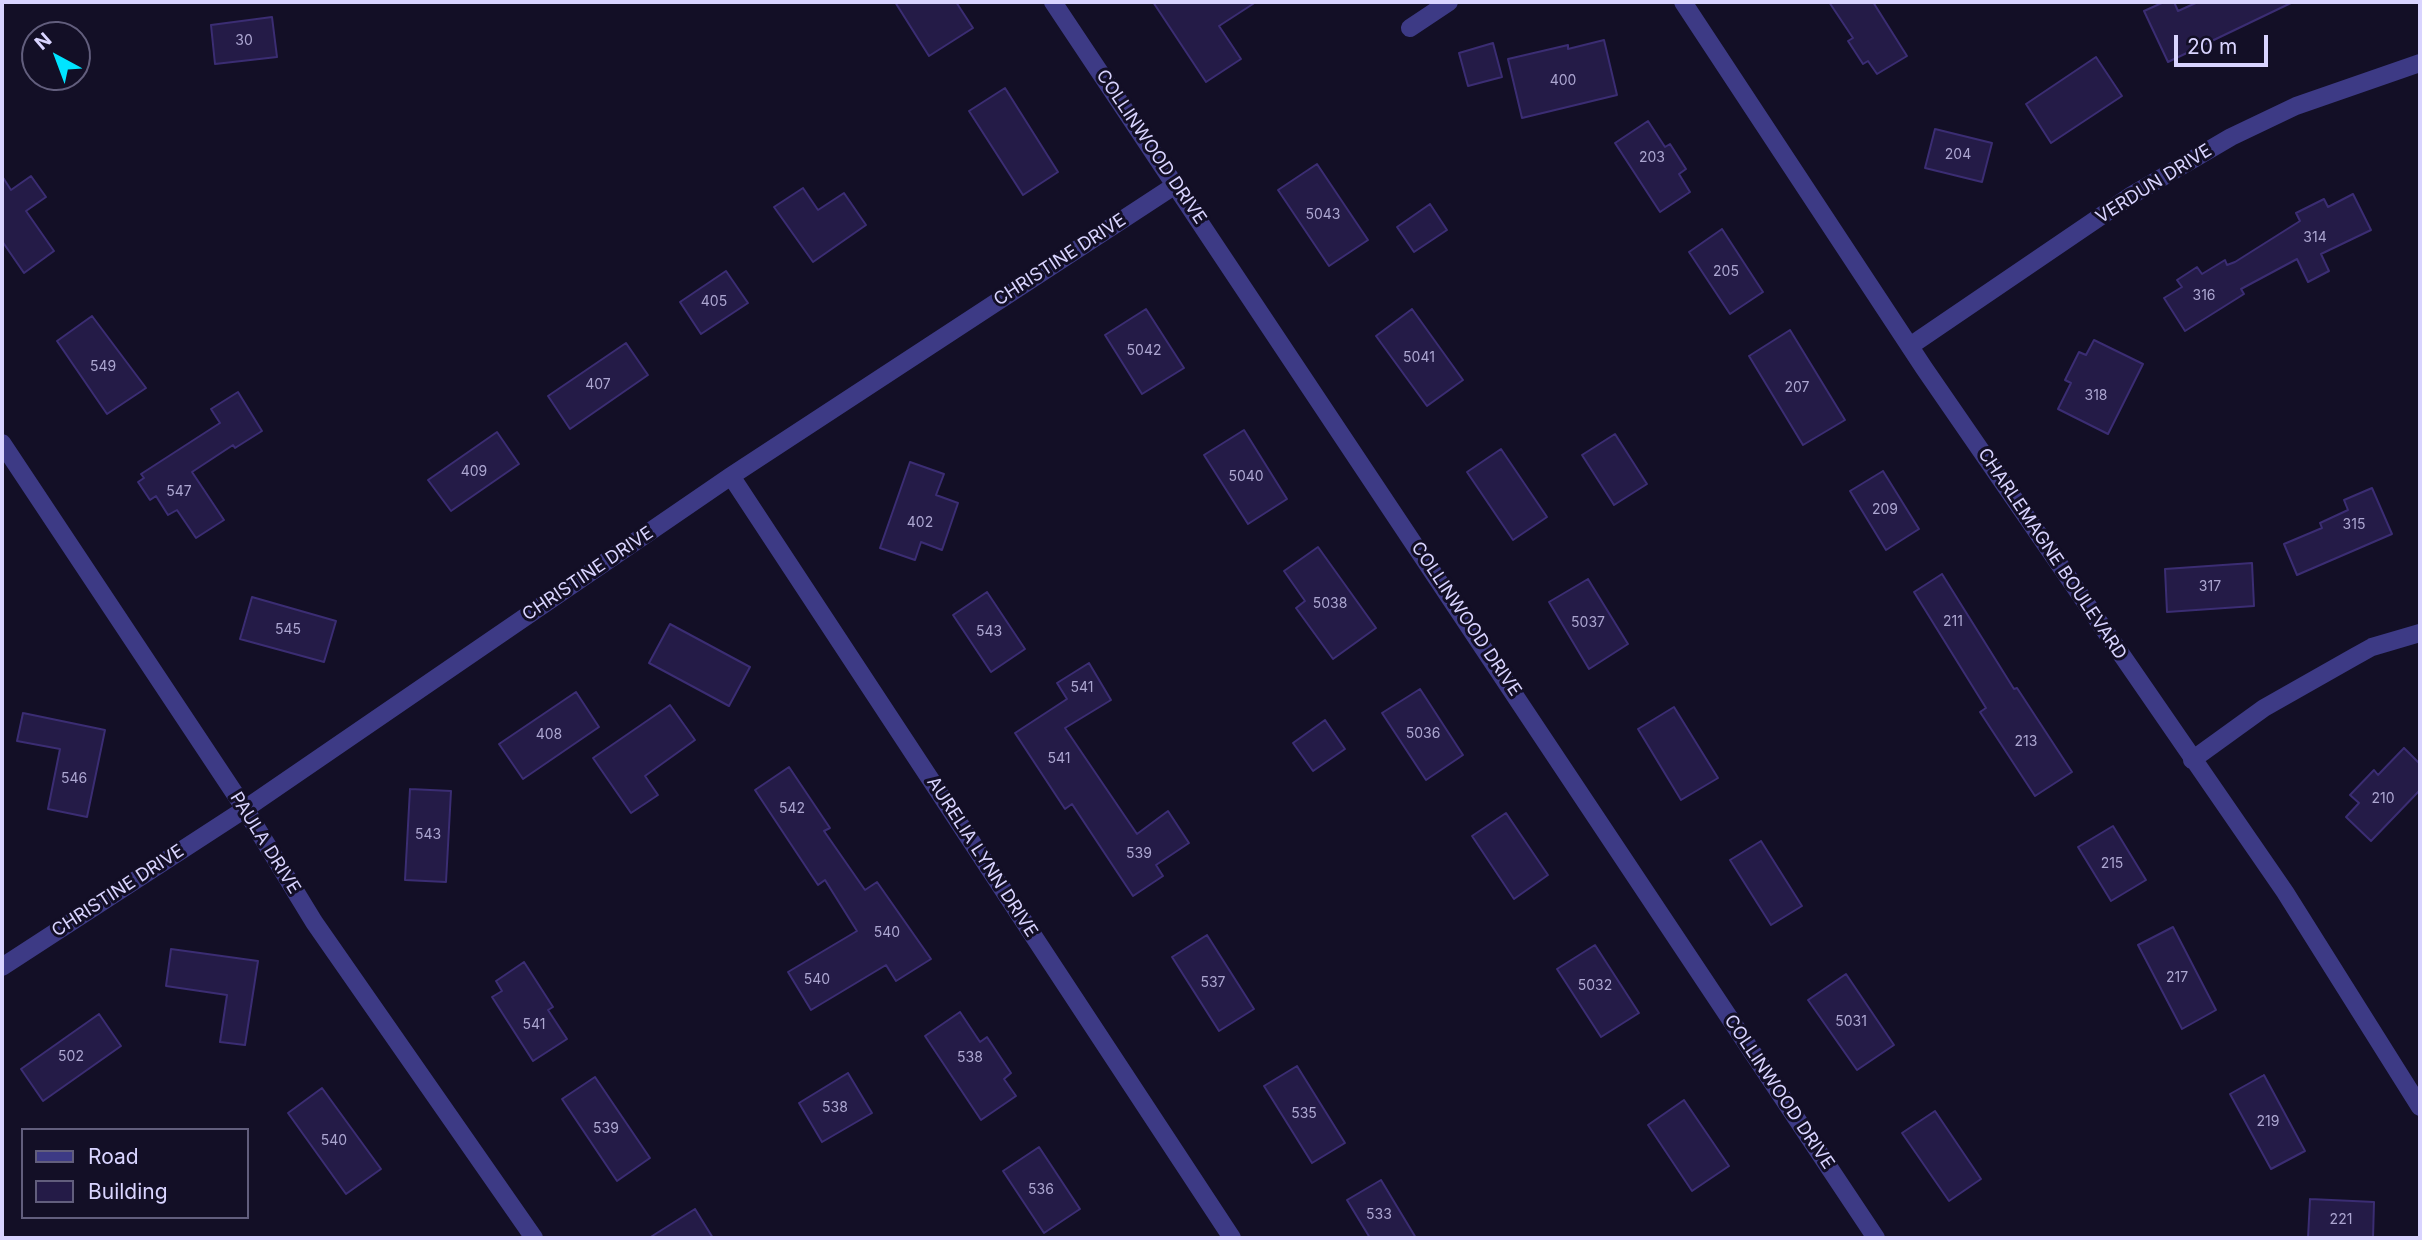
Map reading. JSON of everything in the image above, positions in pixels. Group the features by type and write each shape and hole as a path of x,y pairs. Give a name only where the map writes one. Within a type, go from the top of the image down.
{"street":[{"name":"COLLINWOOD DRIVE","path":"1053,2 1177,184 1876,1238"},
{"path":"1410,28 1449,2"},
{"name":"CHARLEMAGNE BOULEVARD","path":"1682,2 1910,346 2285,892 2420,1107"},
{"name":"VERDUN DRIVE","path":"1910,346 2132,195 2231,137 2296,106 2420,63"},
{"name":"CHRISTINE DRIVE","path":"2,967 245,809 731,476 1177,184"},
{"name":"PAULA DRIVE","path":"2,443 245,809 314,922 534,1238"},
{"name":"AURELIA LYNN DRIVE","path":"731,476 1232,1238"},
{"path":"2192,760 2264,708 2372,647 2420,633"}],"building":[{"path":"895,2 956,2 973,28 929,56"},
{"path":"1153,2 1256,2 1219,26 1241,59 1206,82"},
{"path":"1829,2 1873,2 1907,56 1877,74 1868,61 1863,64 1848,41 1853,38"},
{"path":"2164,2 2174,2 2178,11 2198,2 2293,2 2168,62 2144,11"},
{"path":"272,17 277,57 215,64 211,25"},
{"path":"1604,40 1617,95 1522,118 1508,59"},
{"path":"1493,43 1502,77 1468,86 1459,53"},
{"path":"2096,57 2122,96 2051,143 2026,104"},
{"path":"1005,88 1058,172 1023,195 969,111"},
{"path":"1648,121 1665,147 1670,144 1686,169 1679,174 1690,192 1660,212 1615,143"},
{"path":"1935,129 1992,143 1982,182 1925,168"},
{"path":"1317,164 1368,240 1329,266 1278,190"},
{"path":"2,176 11,190 31,176 46,197 26,211 54,251 24,273 2,241"},
{"path":"803,188 818,210 844,193 866,225 813,262 774,207"},
{"path":"2353,194 2371,230 2321,254 2329,271 2308,282 2297,259 2241,289 2244,294 2185,331 2164,298 2182,287 2177,280 2197,267 2202,274 2225,260 2227,265 2235,262 2300,221 2296,213 2324,199 2328,207"},
{"path":"1430,204 1447,230 1414,252 1397,227"},
{"path":"1722,229 1763,292 1730,314 1689,252"},
{"path":"726,271 748,303 701,334 680,302"},
{"path":"1146,309 1184,368 1142,394 1105,335"},
{"path":"1412,309 1463,380 1427,406 1376,336"},
{"path":"92,316 146,388 107,414 57,341"},
{"path":"1790,330 1845,420 1803,445 1749,356"},
{"path":"2094,340 2143,364 2108,434 2058,409 2071,383 2065,380 2079,352 2086,355"},
{"path":"626,343 648,375 570,429 548,396"},
{"path":"238,392 262,431 235,448 233,445 192,472 224,520 196,538 177,510 168,515 156,496 150,500 138,482 144,478 141,474 220,423 211,409"},
{"path":"1244,430 1287,499 1248,524 1204,455"},
{"path":"497,432 519,464 451,511 428,480"},
{"path":"1615,434 1647,484 1614,505 1582,455"},
{"path":"1501,449 1547,517 1513,540 1467,472"},
{"path":"910,462 944,474 936,495 958,503 942,550 921,542 915,560 880,548"},
{"path":"1883,471 1919,529 1886,550 1850,491"},
{"path":"2372,488 2392,534 2297,575 2284,544 2322,528 2320,523 2348,510 2344,500"},
{"path":"1318,547 1376,628 1333,659 1296,608 1305,601 1284,571"},
{"path":"2252,563 2254,606 2167,612 2165,569"},
{"path":"1942,574 2014,689 2017,688 2072,772 2035,796 1980,712 1986,708 1914,592"},
{"path":"1588,579 1628,644 1589,669 1549,602"},
{"path":"987,592 1025,649 991,672 953,615"},
{"path":"252,597 336,621 324,662 240,639"},
{"path":"670,624 750,667 729,706 649,663"},
{"path":"1089,663 1111,700 1065,728 1137,834 1168,811 1189,843 1156,865 1163,876 1133,896 1072,804 1065,809 1015,733 1067,699 1057,683"},
{"path":"1420,689 1463,755 1426,780 1382,713"},
{"path":"576,692 599,727 523,779 499,744"},
{"path":"670,705 695,740 645,776 658,795 631,813 593,758"},
{"path":"1674,707 1718,778 1681,800 1638,729"},
{"path":"23,713 105,730 87,817 48,809 60,749 17,741"},
{"path":"1325,720 1345,749 1313,771 1293,743"},
{"path":"2404,748 2420,764 2420,790 2371,841 2346,817 2359,803 2350,795 2374,770 2378,775"},
{"path":"789,767 830,828 824,831 865,890 877,882 931,959 896,981 886,965 811,1010 788,972 857,931 825,880 818,885 755,790"},
{"path":"410,789 451,791 446,882 405,880"},
{"path":"1506,813 1548,875 1514,899 1472,836"},
{"path":"2113,826 2146,880 2111,901 2078,847"},
{"path":"1761,841 1802,906 1771,925 1730,860"},
{"path":"2173,927 2216,1010 2182,1029 2138,945"},
{"path":"1207,935 1254,1009 1219,1031 1172,957"},
{"path":"1595,945 1639,1013 1601,1037 1557,969"},
{"path":"171,949 258,961 245,1045 220,1042 227,995 166,986"},
{"path":"524,962 553,1007 548,1010 567,1039 533,1061 492,997 502,991 496,981"},
{"path":"1846,974 1894,1045 1857,1070 1808,1000"},
{"path":"960,1012 980,1042 987,1037 1011,1073 1004,1079 1016,1096 981,1120 925,1036"},
{"path":"99,1014 121,1046 43,1101 21,1069"},
{"path":"1297,1066 1345,1143 1312,1163 1264,1086"},
{"path":"848,1073 872,1113 822,1142 799,1103"},
{"path":"2264,1075 2305,1151 2271,1169 2230,1094"},
{"path":"595,1077 650,1158 617,1181 562,1099"},
{"path":"322,1088 381,1169 346,1194 288,1113"},
{"path":"1684,1100 1729,1166 1692,1191 1648,1125"},
{"path":"1935,1111 1981,1179 1949,1201 1902,1133"},
{"path":"1039,1147 1080,1209 1044,1233 1003,1171"},
{"path":"1381,1180 1416,1238 1370,1238 1347,1200"},
{"path":"2310,1199 2374,1202 2373,1238 2308,1238"},
{"path":"695,1209 713,1238 649,1238"}]}
